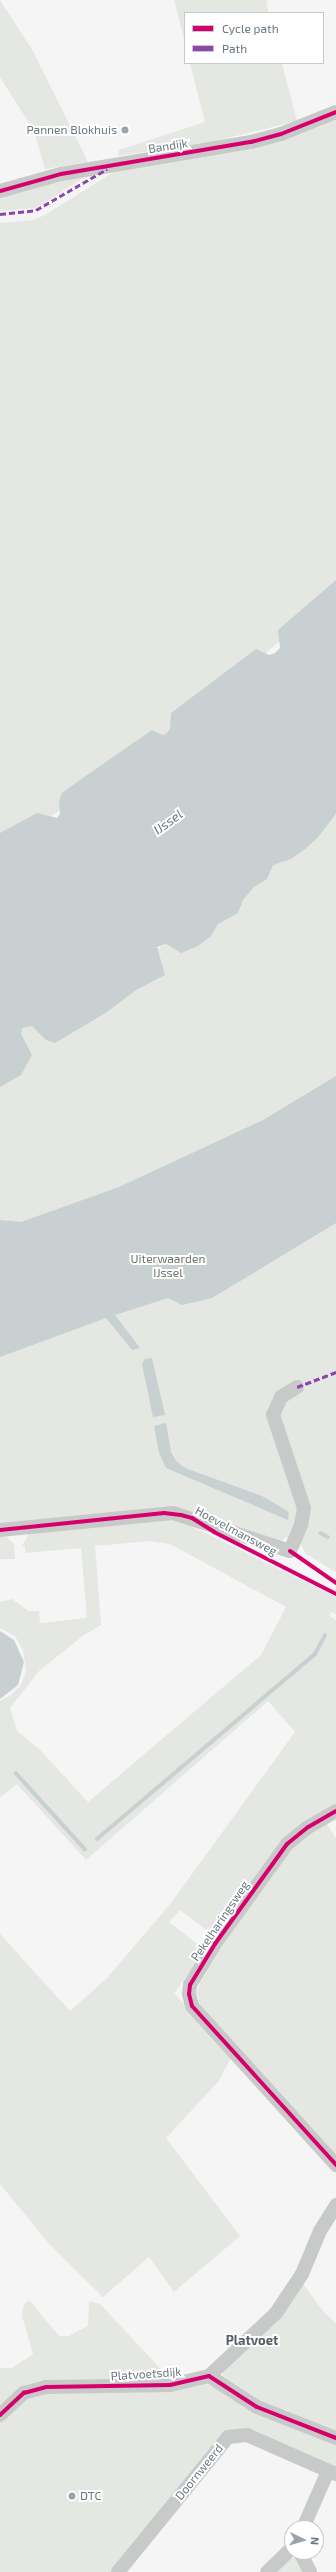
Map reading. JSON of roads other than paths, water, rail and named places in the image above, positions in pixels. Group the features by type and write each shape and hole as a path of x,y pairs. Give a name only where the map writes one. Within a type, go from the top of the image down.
{"street":[{"name":"Bandijk","path":"0,191 61,174 251,142 280,134 336,112"},
{"name":"Hoevelmansweg","path":"0,1530 172,1513 290,1551 301,1525 304,1508 273,1415 281,1397 297,1387"},
{"name":"Pekelharingsweg","path":"336,1811 308,1827 288,1844 215,1944 190,1985 188,1994 192,2006 336,2165"},
{"path":"336,2205 320,2231 302,2274 276,2313 208,2376 257,2407 336,2438"},
{"name":"Platvoetsdijk","path":"0,2415 24,2393 46,2387 170,2385 208,2376"},
{"name":"Doornweerd","path":"118,2572 228,2437 247,2436 332,2473"},
{"path":"307,2520 332,2473"},
{"path":"267,2572 284,2556"},
{"path":"304,2560 310,2572"}],"water":[{"name":"IJssel","path":"336,580 336,814 318,837 305,849 291,859 273,865 267,879 254,887 243,900 238,913 218,924 211,936 198,946 181,953 166,944 157,947 165,975 136,990 107,1012 55,1043 46,1040 32,1026 22,1028 21,1034 32,1055 21,1075 0,1087 0,833 37,813 57,818 60,814 59,802 62,793 152,730 163,735 166,734 170,729 171,713 256,649 269,655 275,653 280,648 278,630"},
{"path":"336,1076 336,1223 212,1298 182,1305 168,1298 115,1315 140,1348 132,1350 106,1318 0,1357 0,1220 21,1222 119,1187 263,1120"},
{"path":"152,1358 165,1415 153,1417 142,1364 145,1359"},
{"path":"166,1423 171,1452 176,1461 185,1468 262,1496 286,1510 289,1513 288,1520 166,1468 159,1453 154,1426"},
{"path":"0,1631 14,1640 24,1662 18,1685 0,1699"}],"waterway":[{"path":"321,1533 328,1537"},
{"path":"97,1839 315,1654 325,1635"},
{"path":"16,1773 85,1849"}],"place":[{"name":"Pannen Blokhuis","path":"125,130"},
{"name":"DTC","path":"72,2496"}],"district":[{"name":"Platvoet","path":"252,2340"}],"park label":[{"name":"Uiterwaarden IJssel","path":"168,1266"}]}
